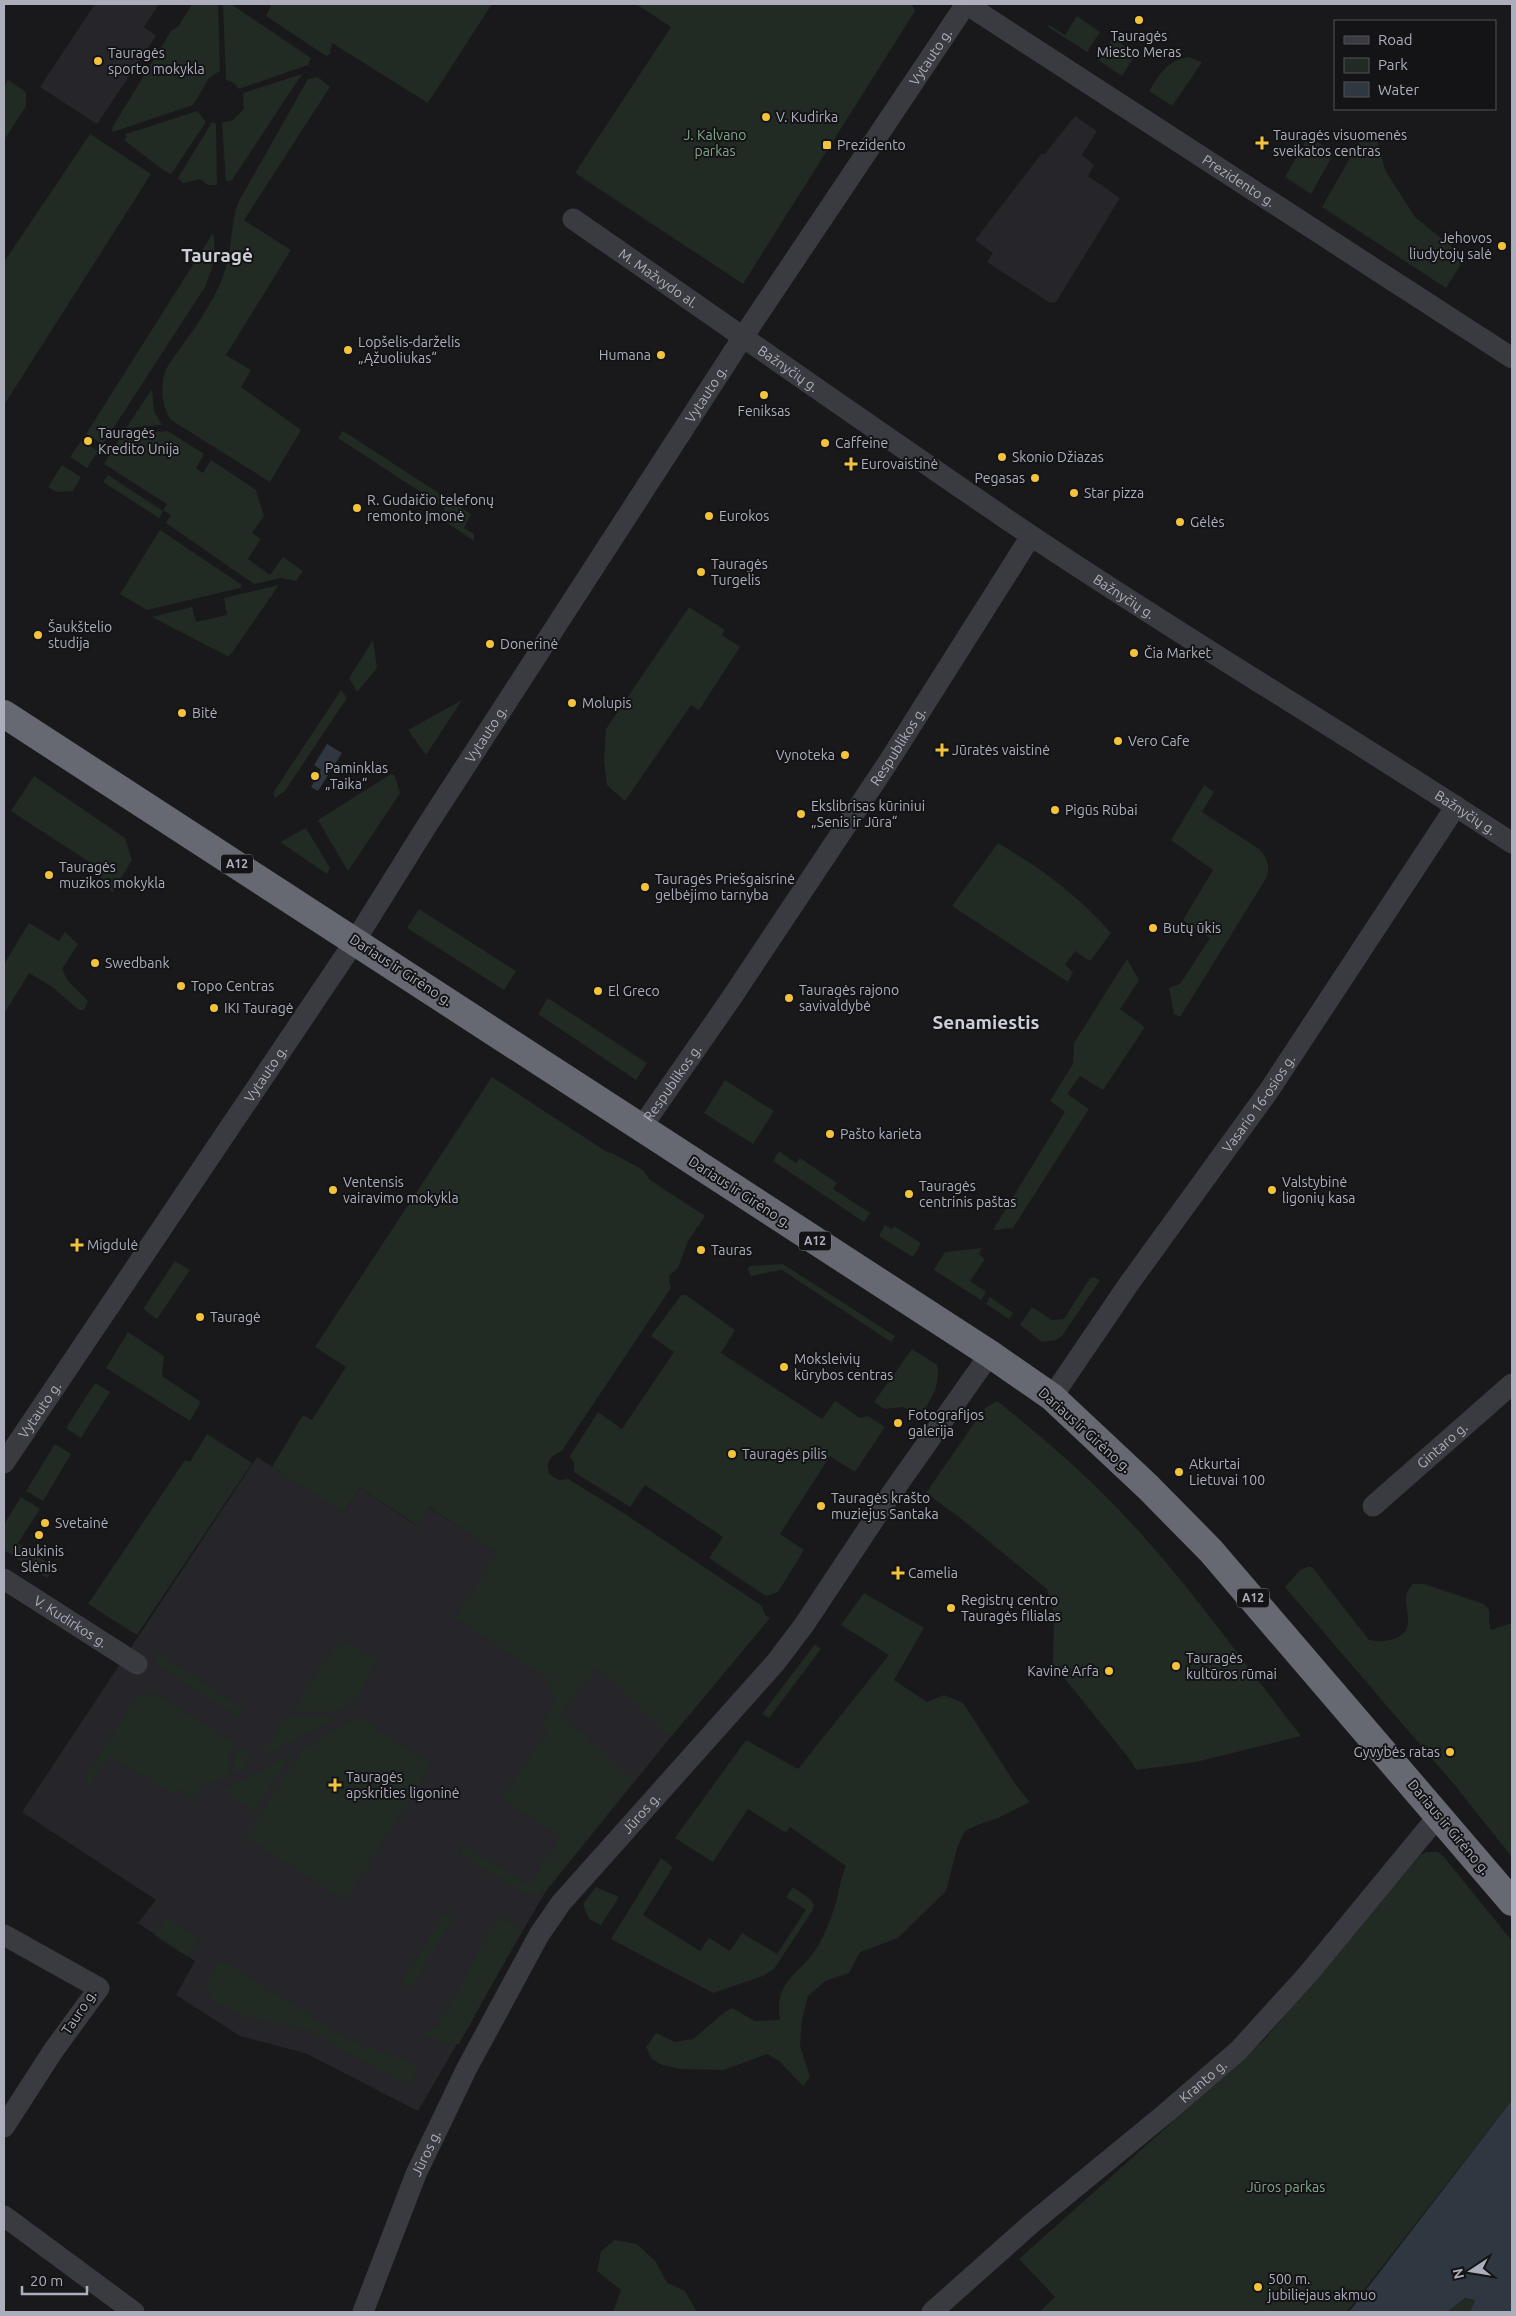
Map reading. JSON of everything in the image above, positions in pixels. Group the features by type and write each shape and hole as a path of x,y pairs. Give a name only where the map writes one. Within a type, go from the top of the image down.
{"highway":[{"name":"Dariaus ir Girėno g.","path":"4,714 990,1354 1052,1397 1148,1487 1211,1551 1439,1814 1512,1902"}],"street":[{"name":"Vytauto g.","path":"4,1463 355,941 437,810 743,337 966,4"},
{"name":"Prezidento g.","path":"966,4 1512,358"},
{"name":"M. Mažvydo al.","path":"573,219 743,337"},
{"name":"Bažnyčių g.","path":"743,337 1031,536 1512,843"},
{"name":"Respublikos g.","path":"641,1128 730,1000 883,770 1031,536"},
{"name":"Vasario 16-osios g.","path":"1052,1397 1123,1293 1268,1092 1456,806"},
{"name":"Jūros g.","path":"363,2312 416,2174 467,2068 539,1935 561,1903 788,1647 889,1497 990,1354"},
{"name":"Gintaro g.","path":"1373,1506 1512,1384"},
{"name":"V. Kudirkos g.","path":"4,1579 137,1664"},
{"name":"Kranto g.","path":"932,2312 1032,2222 1166,2113 1239,2050 1308,1974 1439,1814"},
{"name":"Tauro g.","path":"4,1935 99,1988 53,2051 4,2127"},
{"path":"4,2216 134,2312"}],"shaded area":[{"name":"Tauragės sporto mokykla","path":"95,4 159,4 144,27 156,36 97,124 40,87"},
{"path":"1075,116 1097,131 1082,155 1094,165 1088,176 1120,198 1056,302 1050,303 987,262 993,253 975,240 1042,153 1044,155"},
{"name":"Tauragės apskrities ligoninė","path":"257,1457 344,1513 360,1488 416,1525 428,1507 555,1587 678,1728 546,1891 418,2111 305,2053 240,2036 176,1995 195,1961 138,1923 156,1900 22,1812"}],"green space":[{"path":"192,4 218,4 220,71 209,78 193,105 113,132 112,128 171,31 178,27"},
{"path":"223,4 231,4 311,58 308,65 239,89 234,83 226,80"},
{"path":"269,4 492,4 428,103 332,43 330,54 326,56 266,16 271,6"},
{"name":"J. Kalvano parkas","path":"636,4 912,4 915,11 743,284 575,173 671,27"},
{"path":"1077,16 1100,32 1087,52 1048,27 1049,25 1065,35"},
{"path":"1113,38 1136,54 1122,76 1098,60"},
{"path":"1188,57 1202,62 1172,106 1149,91 1164,69 1180,59"},
{"path":"302,74 232,180 226,181 222,123 233,120 244,109 243,93"},
{"path":"318,77 330,87 244,220 291,250 226,355 251,370 241,387 301,430 270,482 171,420 164,403 163,384 168,365 206,311 216,293 227,264 234,218 239,201 308,79"},
{"path":"8,80 26,92 26,106 4,140 4,87"},
{"path":"197,111 206,122 171,174 124,140 126,134"},
{"path":"212,122 216,124 217,185 208,185 200,179 183,183 178,178"},
{"path":"1365,132 1377,140 1385,170 1415,217 1465,258 1446,288 1322,207"},
{"path":"90,134 151,174 4,405 4,262"},
{"path":"1309,136 1334,153 1311,194 1285,177"},
{"path":"213,233 214,260 205,287 103,444 86,434"},
{"path":"152,389 154,411 162,425 126,428"},
{"path":"168,431 204,454 196,468 203,473 211,460 256,490 264,516 252,533 261,539 248,559 270,575 283,557 303,571 296,581 281,578 254,584 166,523 171,515 163,510 167,504 104,464 122,434"},
{"path":"343,431 471,514 464,528 474,534 474,541 440,518 445,508 338,438"},
{"path":"81,441 98,451 87,468 70,457"},
{"path":"62,465 81,477 73,491 57,492 48,487"},
{"path":"108,475 163,511 159,518 103,482"},
{"path":"160,530 242,585 240,588 147,610 120,594"},
{"path":"279,585 229,657 152,617 192,607 196,622 227,615 224,598"},
{"path":"689,607 725,630 722,635 740,647 699,710 691,705 625,801 607,785 604,761 606,729"},
{"path":"373,640 377,668 357,692 349,678"},
{"path":"341,690 347,698 285,791 275,798 273,793"},
{"path":"462,700 426,755 408,730"},
{"path":"391,774 395,776 400,793 348,871 318,820"},
{"path":"34,776 125,838 132,860 113,892 104,886 97,867 11,811"},
{"path":"1204,785 1214,792 1202,812 1259,849 1267,862 1268,873 1180,1017 1174,1014 1169,988 1180,984 1210,938 1183,920 1213,870 1171,840"},
{"path":"306,828 330,868 327,874 280,842"},
{"path":"998,843 1058,883 1099,919 1111,933 1090,961 1075,951 1065,965 1073,972 1068,982 952,906"},
{"path":"419,909 516,971 504,990 407,928"},
{"path":"29,923 59,941 65,932 78,944 62,969 68,981 88,1001 84,1010 79,1010 51,986 29,973 4,1014 4,964"},
{"path":"1127,959 1139,980 1120,1009 1145,1027 1103,1090 1080,1076 1067,1094 1089,1109 1013,1228 993,1230 1065,1112 1050,1101 1073,1064 1074,1043"},
{"path":"548,998 647,1063 636,1080 538,1014"},
{"path":"492,1077 607,1152 643,1170 650,1180 705,1216 688,1241 678,1268 670,1275 671,1288 561,1452 549,1461 550,1475 559,1480 568,1479 625,1514 762,1606 765,1615 770,1618 671,1737 597,1668 561,1714 634,1781 546,1891 535,1896 524,1893 459,1853 464,1845 529,1885 560,1836 501,1799 546,1733 546,1730 541,1725 555,1703 547,1678 455,1618 497,1552 429,1507 417,1525 360,1488 344,1513 272,1467 303,1415 312,1420 346,1367 315,1347"},
{"path":"725,1080 774,1111 753,1144 704,1113"},
{"path":"779,1151 796,1163 800,1158 837,1183 833,1189 870,1213 864,1222 773,1161"},
{"path":"885,1225 892,1229 894,1226 921,1243 913,1257 879,1236"},
{"path":"982,1248 979,1254 985,1259 970,1281 986,1292 981,1300 934,1270 945,1252"},
{"path":"175,1261 190,1270 157,1319 143,1309"},
{"path":"783,1264 895,1336 891,1342 782,1270 751,1276 748,1269 750,1266"},
{"path":"1094,1277 1100,1280 1062,1336 1056,1340 1042,1342 1020,1325 1032,1307 1052,1320 1064,1319 1090,1278"},
{"path":"681,1295 686,1295 735,1330 721,1353 822,1419 835,1401 860,1418 868,1416 885,1427 855,1472 830,1456 780,1534 804,1550 778,1592 766,1596 709,1558 723,1537 645,1485 630,1507 574,1472 574,1463 570,1456 598,1412 622,1429 674,1352 651,1336"},
{"path":"990,1297 1013,1313 1009,1319 986,1304"},
{"path":"128,1332 164,1356 162,1376 201,1402 190,1421 106,1368"},
{"path":"912,1349 937,1365 938,1372 934,1393 920,1418 904,1407 884,1409 874,1402"},
{"path":"95,1383 110,1392 81,1438 66,1428"},
{"path":"997,1401 1076,1468 1107,1497 1145,1538 1191,1593 1301,1736 1196,1762 1136,1770 1131,1761 1053,1664 1054,1613 1047,1589 959,1517 926,1493 984,1409"},
{"path":"207,1434 252,1463 137,1635 88,1604 185,1460 190,1462"},
{"path":"55,1444 71,1454 43,1501 26,1491"},
{"path":"21,1497 40,1509 18,1543 54,1567 47,1578 4,1550 4,1524"},
{"path":"1312,1567 1369,1640 1387,1641 1399,1637 1407,1628 1406,1598 1413,1584 1424,1584 1484,1604 1489,1610 1491,1630 1512,1623 1512,1857 1453,1783 1285,1587 1300,1570"},
{"path":"864,1593 924,1628 894,1680 927,1702 944,1695 963,1703 1018,1788 1030,1802 998,1818 965,1831 957,1848 946,1891 898,1938 860,1952 849,1973 825,1981 808,1996 802,2019 800,2046 810,2077 803,2086 778,2060 767,2054 724,2070 681,2069 662,2065 652,2059 646,2047 656,2033 675,2042 693,2039 732,2008 755,2021 780,2020 779,2007 783,1988 814,1952 826,1930 846,1866 790,1827 786,1833 748,1809 713,1862 675,1838 746,1740 798,1769 889,1655 841,1625"},
{"path":"347,1642 378,1661 351,1705 336,1712 291,1711 334,1647"},
{"path":"815,1644 821,1649 769,1718 762,1714"},
{"path":"160,1654 244,1710 239,1717 154,1663"},
{"path":"152,1691 233,1742 228,1776 211,1784 205,1780 194,1799 178,1789 174,1795 110,1756 90,1787 86,1783 86,1776 136,1697"},
{"path":"287,1715 339,1717 266,1756 262,1753"},
{"path":"358,1717 432,1764 346,1901 244,1837 303,1748"},
{"path":"237,1745 251,1754 243,1770 231,1773"},
{"path":"292,1754 254,1812 221,1790"},
{"name":"Jūros parkas","path":"1426,1852 1438,1852 1444,1857 1512,1941 1512,2100 1347,2312 1039,2312 1055,2297 1019,2259 1263,2041 1419,1856"},
{"path":"661,1858 673,1867 643,1915 700,1951 709,1938 730,1951 742,1933 777,1954 806,1910 786,1897 793,1887 810,1899 814,1905 774,1969 763,1976 713,1993 611,1939"},
{"path":"596,1887 619,1897 601,1925 589,1919 583,1904"},
{"path":"456,1913 413,1987 402,1981 441,1917"},
{"path":"498,1916 523,1929 459,2044 448,2045 421,2033 436,2028"},
{"path":"167,1917 200,1940 188,1957 154,1935"},
{"path":"217,1963 231,1966 348,2039 408,2061 415,2066 417,2072 412,2081 400,2082 308,2030 251,2018 211,1999 205,1987"},
{"path":"615,2240 637,2244 656,2262 667,2283 685,2291 697,2312 613,2312 621,2290 597,2271 601,2251"},
{"path":"1465,2298 1475,2300 1470,2312 1447,2312"}],"water":[{"path":"327,744 342,753 318,791 311,787 321,770 314,765"},
{"path":"1512,2100 1512,2306 1510,2312 1470,2312 1475,2300 1465,2298 1447,2312 1349,2312"}],"place":[{"name":"Tauragės Miesto Meras","path":"1139,20"},
{"name":"Tauragės sporto mokykla","path":"98,61"},
{"name":"V. Kudirka","path":"766,117"},
{"name":"Tauragės visuomenės sveikatos centras","path":"1262,143"},
{"name":"Prezidento","path":"827,145"},
{"name":"Jehovos liudytojų salė","path":"1502,246"},
{"name":"Lopšelis-darželis „Ąžuoliukas“","path":"348,350"},
{"name":"Humana","path":"661,355"},
{"name":"Feniksas","path":"764,395"},
{"name":"Tauragės Kredito Unija","path":"88,441"},
{"name":"Caffeine","path":"825,443"},
{"name":"Skonio Džiazas","path":"1002,457"},
{"name":"Eurovaistinė","path":"851,464"},
{"name":"Pegasas","path":"1035,478"},
{"name":"Star pizza","path":"1074,493"},
{"name":"R. Gudaičio telefonų remonto įmonė","path":"357,508"},
{"name":"Eurokos","path":"709,516"},
{"name":"Gėlės","path":"1180,522"},
{"name":"Tauragės Turgelis","path":"701,572"},
{"name":"Šaukštelio studija","path":"38,635"},
{"name":"Donerinė","path":"490,644"},
{"name":"Čia Market","path":"1134,653"},
{"name":"Molupis","path":"572,703"},
{"name":"Bitė","path":"182,713"},
{"name":"Vero Cafe","path":"1118,741"},
{"name":"Jūratės vaistinė","path":"942,750"},
{"name":"Vynoteka","path":"845,755"},
{"name":"Paminklas „Taika“","path":"315,776"},
{"name":"Pigūs Rūbai","path":"1055,810"},
{"name":"Ekslibrisas kūriniui „Senis ir Jūra“","path":"801,814"},
{"name":"Tauragės muzikos mokykla","path":"49,875"},
{"name":"Tauragės Priešgaisrinė gelbėjimo tarnyba","path":"645,887"},
{"name":"Butų ūkis","path":"1153,928"},
{"name":"Swedbank","path":"95,963"},
{"name":"Topo Centras","path":"181,986"},
{"name":"El Greco","path":"598,991"},
{"name":"Tauragės rajono savivaldybė","path":"789,998"},
{"name":"IKI Tauragė","path":"214,1008"},
{"name":"Pašto karieta","path":"830,1134"},
{"name":"Ventensis vairavimo mokykla","path":"333,1190"},
{"name":"Valstybinė ligonių kasa","path":"1272,1190"},
{"name":"Tauragės centrinis paštas","path":"909,1194"},
{"name":"Migdulė","path":"77,1245"},
{"name":"Tauras","path":"701,1250"},
{"name":"Tauragė","path":"200,1317"},
{"name":"Moksleivių kūrybos centras","path":"784,1367"},
{"name":"Fotografijos galerija","path":"898,1423"},
{"name":"Tauragės pilis","path":"732,1454"},
{"name":"Atkurtai Lietuvai 100","path":"1179,1472"},
{"name":"Tauragės krašto muziejus Santaka","path":"821,1506"},
{"name":"Svetainė","path":"45,1523"},
{"name":"Laukinis Slėnis","path":"39,1535"},
{"name":"Camelia","path":"898,1573"},
{"name":"Registrų centro Tauragės filialas","path":"951,1608"},
{"name":"Tauragės kultūros rūmai","path":"1176,1666"},
{"name":"Kavinė Arfa","path":"1109,1671"},
{"name":"Gyvybės ratas","path":"1450,1752"},
{"name":"Tauragės apskrities ligoninė","path":"335,1785"},
{"name":"500 m. jubiliejaus akmuo","path":"1258,2287"}],"district":[{"name":"Tauragė","path":"217,255"},
{"name":"Senamiestis","path":"986,1022"}]}
